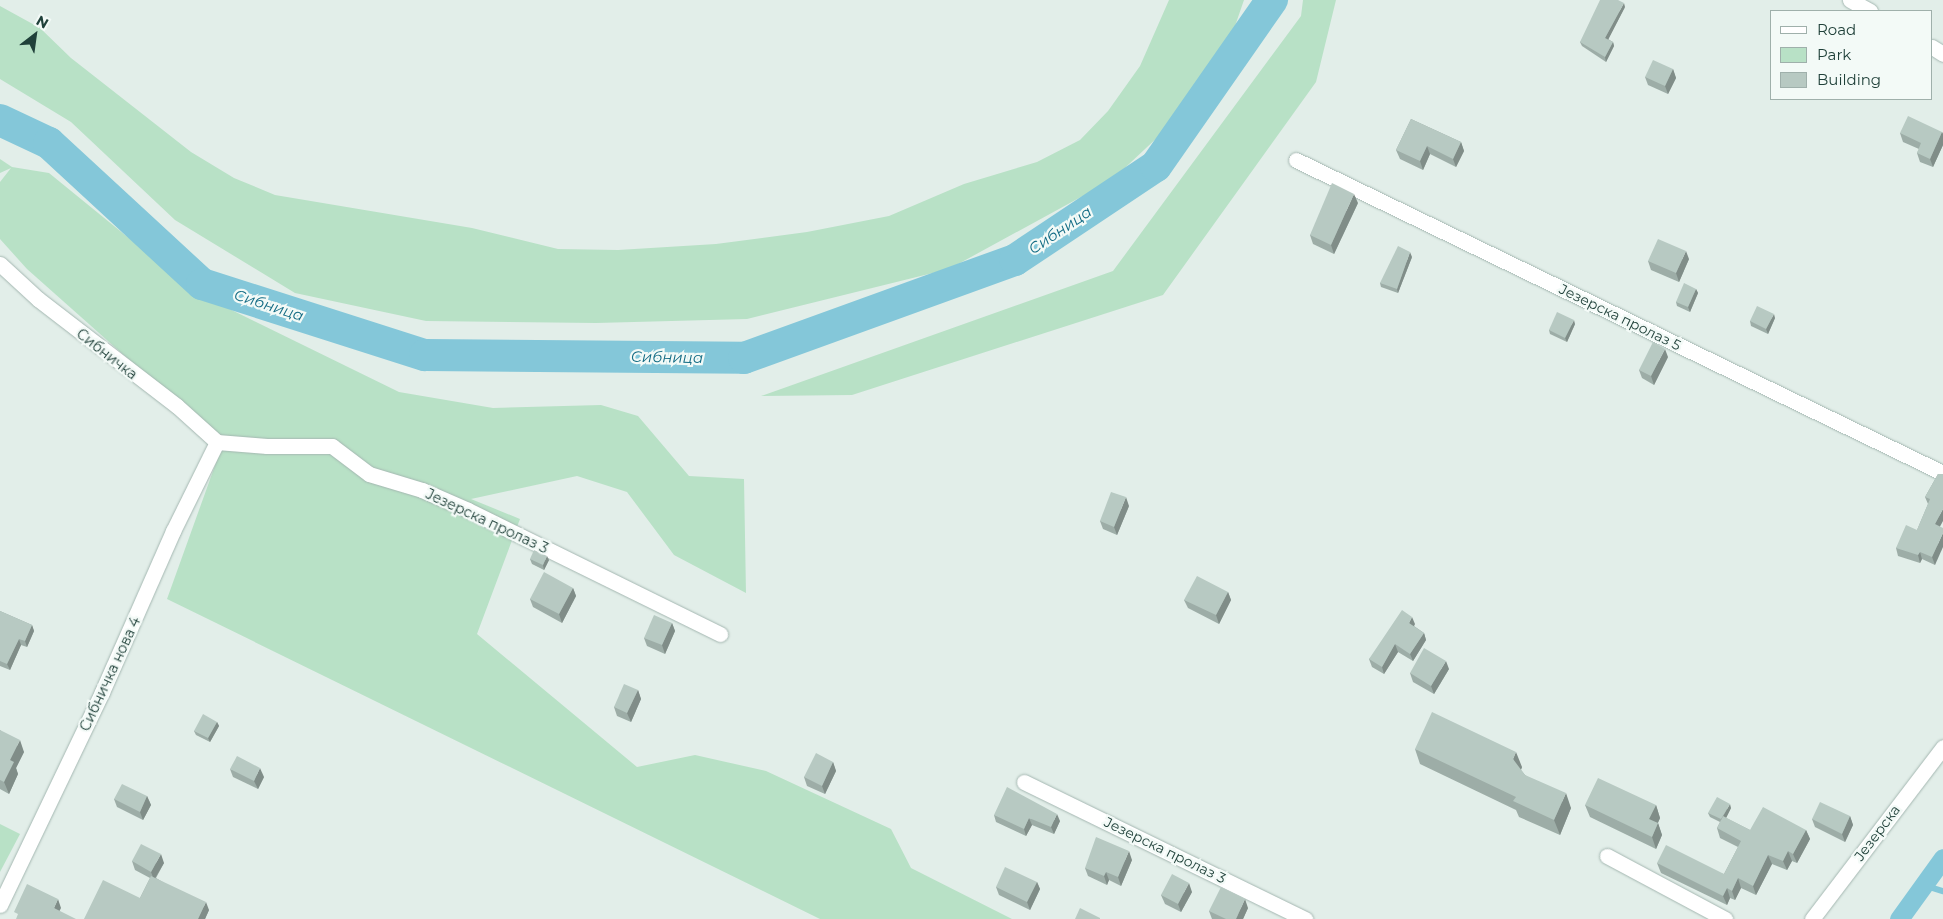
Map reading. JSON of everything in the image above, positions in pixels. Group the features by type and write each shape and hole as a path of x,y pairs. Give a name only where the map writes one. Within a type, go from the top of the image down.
{"street":[{"path":"1850,0 1868,10"},
{"name":"Језерска пролаз 5","path":"1296,160 1943,473"},
{"name":"Сибничка","path":"0,264 38,299 177,406 217,442"},
{"name":"Језерска пролаз 3","path":"217,442 266,446 332,446 369,474 422,490 468,510 720,634"},
{"name":"Сибничка нова 4","path":"0,904 99,699 173,531 217,442"},
{"name":"Језерска","path":"1812,919 1943,747"},
{"name":"Језерска пролаз 3","path":"1024,782 1305,919"},
{"path":"1607,856 1725,919"}],"green space":[{"path":"1169,0 1244,0 1235,26 1161,134 1112,180 949,269 747,319 596,323 426,321 295,293 175,220 71,122 0,79 0,6 40,28 71,58 191,152 234,178 275,195 472,228 558,249 618,250 716,244 807,232 889,216 964,184 1037,162 1080,140 1108,111 1140,66"},
{"path":"1303,0 1336,0 1316,82 1163,295 852,395 761,396 1113,271 1301,16"},
{"path":"0,159 12,167 49,173 195,292 399,392 493,408 601,405 638,416 689,476 744,479 746,593 674,555 627,492 577,476 471,499 520,519 477,634 637,767 695,755 766,771 891,829 911,868 1012,919 820,919 167,599 217,460 207,429 27,269 0,239 0,182 11,168 0,173"},
{"path":"0,824 20,834 0,872"}],"building":[{"path":"1600,0 1618,0 1624,3 1605,38 1613,42 1605,57 1580,42"},
{"path":"1653,60 1673,69 1665,86 1645,77"},
{"path":"1908,116 1942,132 1930,159 1917,153 1921,143 1900,133"},
{"path":"1411,119 1461,142 1453,159 1427,146 1420,161 1396,150"},
{"path":"1332,183 1354,194 1331,245 1310,235"},
{"path":"1658,239 1686,251 1676,273 1648,261"},
{"path":"1398,246 1410,252 1397,289 1380,283"},
{"path":"1684,283 1696,289 1688,307 1676,302"},
{"path":"1757,306 1774,314 1766,329 1750,321"},
{"path":"1557,312 1574,320 1565,338 1549,330"},
{"path":"1653,342 1665,349 1651,376 1639,370"},
{"path":"1938,474 1943,474 1943,509 1935,524 1943,528 1943,533 1932,557 1920,552 1918,555 1896,548 1906,525 1917,530 1930,499 1925,497"},
{"path":"1111,492 1126,497 1114,527 1100,521"},
{"path":"534,550 547,556 543,565 530,559"},
{"path":"544,572 573,588 559,614 530,599"},
{"path":"1197,576 1228,592 1216,615 1184,600"},
{"path":"1402,610 1412,617 1409,623 1424,633 1410,654 1395,644 1382,667 1369,659"},
{"path":"0,611 32,625 25,641 19,639 7,664 0,661"},
{"path":"654,615 672,623 662,645 644,638"},
{"path":"1424,648 1446,661 1431,686 1410,673"},
{"path":"624,684 638,690 627,713 614,707"},
{"path":"1432,712 1516,752 1513,759 1525,775 1566,793 1554,820 1513,801 1516,797 1415,749"},
{"path":"203,714 217,722 208,738 194,731"},
{"path":"0,730 20,740 10,760 14,762 4,782 0,780"},
{"path":"816,753 833,762 822,786 804,777"},
{"path":"237,756 260,768 254,781 230,769"},
{"path":"1598,778 1656,805 1649,819 1658,823 1652,837 1585,805"},
{"path":"122,784 147,796 140,812 114,799"},
{"path":"1007,787 1057,814 1051,827 1029,818 1024,829 994,815"},
{"path":"1717,797 1730,804 1721,819 1708,813"},
{"path":"1820,802 1850,816 1842,834 1812,819"},
{"path":"1763,807 1806,830 1793,854 1788,851 1783,861 1768,855 1753,886 1738,878 1732,891 1727,888 1723,896 1657,863 1666,845 1724,874 1741,841 1717,828 1723,816 1750,830"},
{"path":"1096,837 1129,851 1118,877 1106,872 1104,876 1085,868"},
{"path":"141,844 161,854 151,872 132,861"},
{"path":"1005,867 1037,882 1027,902 996,887"},
{"path":"1172,874 1189,883 1178,904 1161,895"},
{"path":"151,876 206,902 198,919 84,919 103,880 140,898"},
{"path":"27,884 58,899 54,908 76,919 16,919 18,914 14,912"},
{"path":"1221,887 1245,899 1236,919 1226,919 1209,911"},
{"path":"1080,908 1100,918 1100,919 1075,919"}],"waterway":[{"name":"Сибница","path":"0,120 49,143 202,284 425,355 744,358 1015,260 1156,166 1272,0"},
{"path":"1899,919 1943,858"},
{"path":"1923,885 1943,891"}]}
